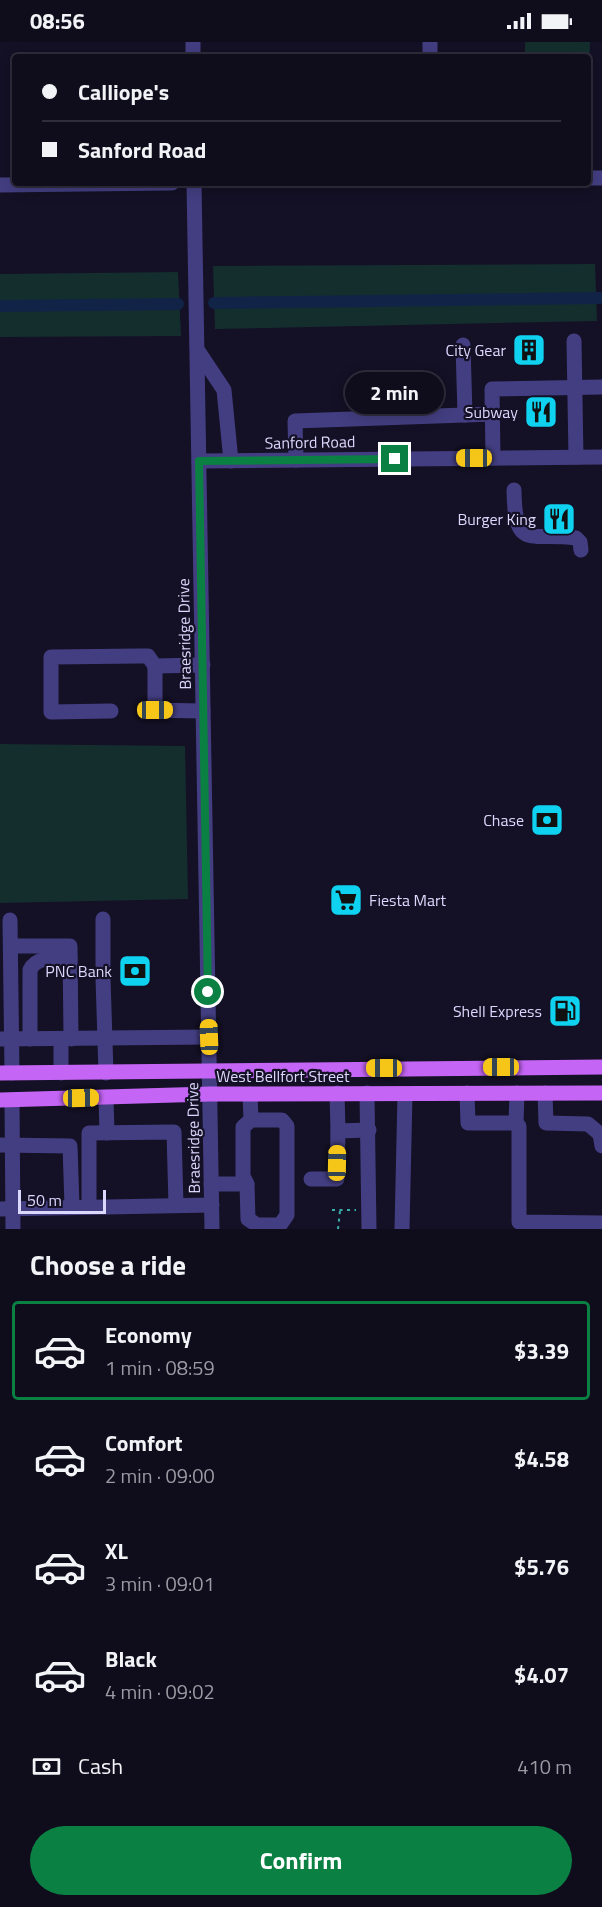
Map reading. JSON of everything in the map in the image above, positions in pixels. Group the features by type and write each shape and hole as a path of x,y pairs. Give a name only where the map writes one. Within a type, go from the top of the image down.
{"main road":[{"name":"West Bellfort Street","path":"6,1073 602,1067"},
{"path":"405,1094 406,1068"},
{"path":"6,1073 6,1100"},
{"name":"West Bellfort Street","path":"6,1100 210,1094 602,1093"}],"street":[{"name":"Braesridge Drive","path":"194,186 212,1229"},
{"path":"574,341 576,457"},
{"path":"463,345 465,415"},
{"path":"197,348 224,390 231,461"},
{"path":"493,458 492,389 602,387"},
{"path":"296,460 295,421 493,414"},
{"name":"Sanford Road","path":"199,461 602,457"},
{"path":"514,490 514,520 523,533 532,537 576,538 580,542 580,550"},
{"path":"111,711 51,712 51,657 148,656 155,666 150,710 203,711"},
{"path":"155,666 203,665"},
{"path":"103,919 106,1073"},
{"path":"6,1073 7,953 10,920"},
{"path":"7,953 70,946 66,1040 61,1073"},
{"path":"30,1039 30,970 39,960 70,959"},
{"path":"6,1039 104,1040 209,1037"},
{"path":"311,1179 337,1179 337,1093"},
{"path":"367,1093 369,1229"},
{"path":"467,1093 468,1124 516,1123"},
{"path":"517,1093 519,1222 602,1223"},
{"path":"545,1093 546,1123 588,1124 601,1138"},
{"path":"250,1094 251,1120"},
{"path":"402,1229 405,1094"},
{"path":"106,1098 107,1133"},
{"path":"6,1100 6,1209 13,1229"},
{"path":"251,1120 282,1120 287,1126 287,1215 280,1225 257,1226 248,1219 247,1184 243,1176 243,1127 251,1120"},
{"path":"338,1131 369,1130"},
{"path":"89,1206 89,1133 174,1132 176,1205"},
{"path":"6,1145 70,1146 72,1206"},
{"path":"211,1184 247,1184"},
{"path":"6,1209 212,1205"}],"path":[{"path":"332,1210 369,1210"},
{"path":"338,1229 340,1210"}],"green space":[{"path":"525,42 590,42 590,54 525,54"},
{"path":"595,264 597,321 215,329 213,266"},
{"path":"178,272 181,336 0,337 0,274"},
{"path":"0,744 185,746 188,899 0,903"}],"waterway":[{"path":"214,303 599,298"},
{"path":"0,306 178,304"}],"place":[{"name":"City Gear","path":"529,350"},
{"name":"Subway","path":"541,412"},
{"name":"Burger King","path":"559,519"},
{"name":"Chase","path":"547,820"},
{"name":"Fiesta Mart","path":"346,900"},
{"name":"PNC Bank","path":"135,971"},
{"name":"Shell Express","path":"565,1011"}],"route":[{"path":"208,992 199,461 395,459"}]}
